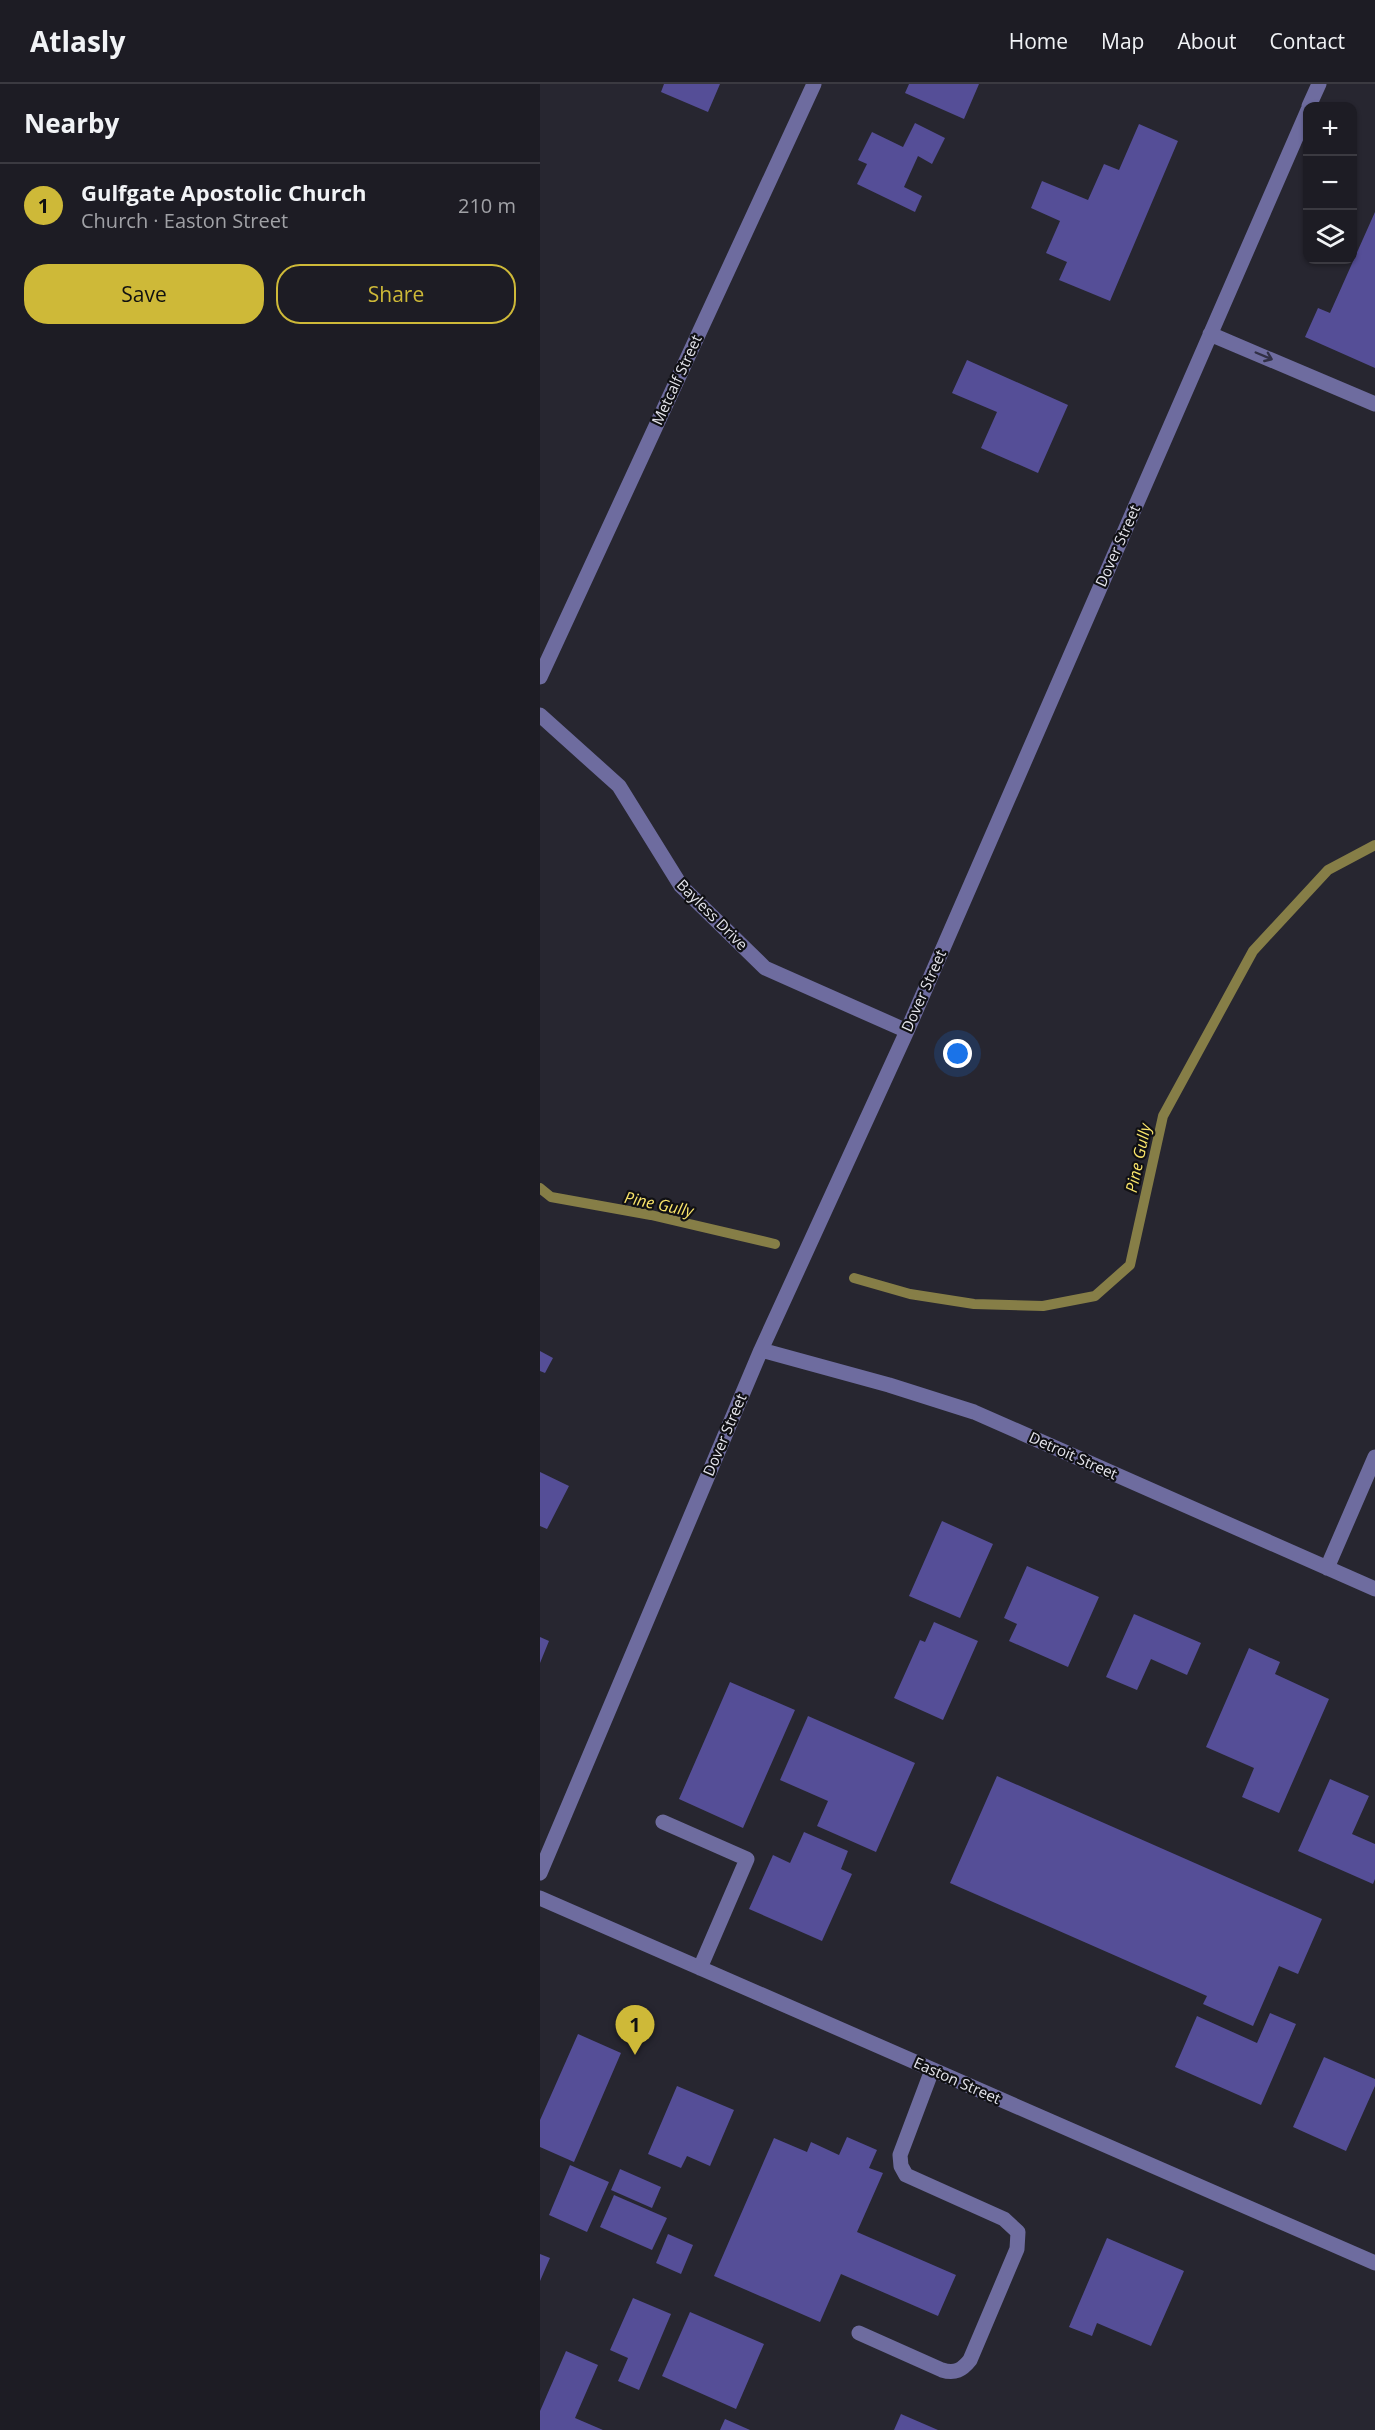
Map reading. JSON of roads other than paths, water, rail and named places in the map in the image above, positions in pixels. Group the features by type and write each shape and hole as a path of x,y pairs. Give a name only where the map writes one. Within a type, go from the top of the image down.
{"street":[{"name":"Metcalf Street","path":"540,677 814,84"},
{"name":"Dover Street","path":"1311,102 1319,84"},
{"name":"Dover Street","path":"540,1872 761,1350 907,1031 1303,120"},
{"path":"1210,334 1375,404"},
{"name":"Bayless Drive","path":"540,715 619,786 681,886 765,968 907,1031"},
{"name":"Detroit Street","path":"761,1350 889,1385 974,1413 1375,1589"},
{"path":"1327,1568 1375,1457"},
{"path":"663,1822 747,1859 700,1968"},
{"name":"Easton Street","path":"540,1898 1375,2263"},
{"path":"859,2333 942,2370 951,2373 959,2371 970,2360 1017,2249 1018,2232 1005,2219 906,2175 900,2166 900,2155 932,2070"}],"waterway":[{"name":"Pine Gully","path":"854,1278 910,1294 974,1304 1043,1306 1095,1296 1130,1265 1163,1116 1253,951 1328,870 1375,845"},
{"name":"Pine Gully","path":"540,1188 551,1197 651,1215 775,1244"}],"place":[{"name":"Gulfgate Apostolic Church","path":"635,2055"}]}
